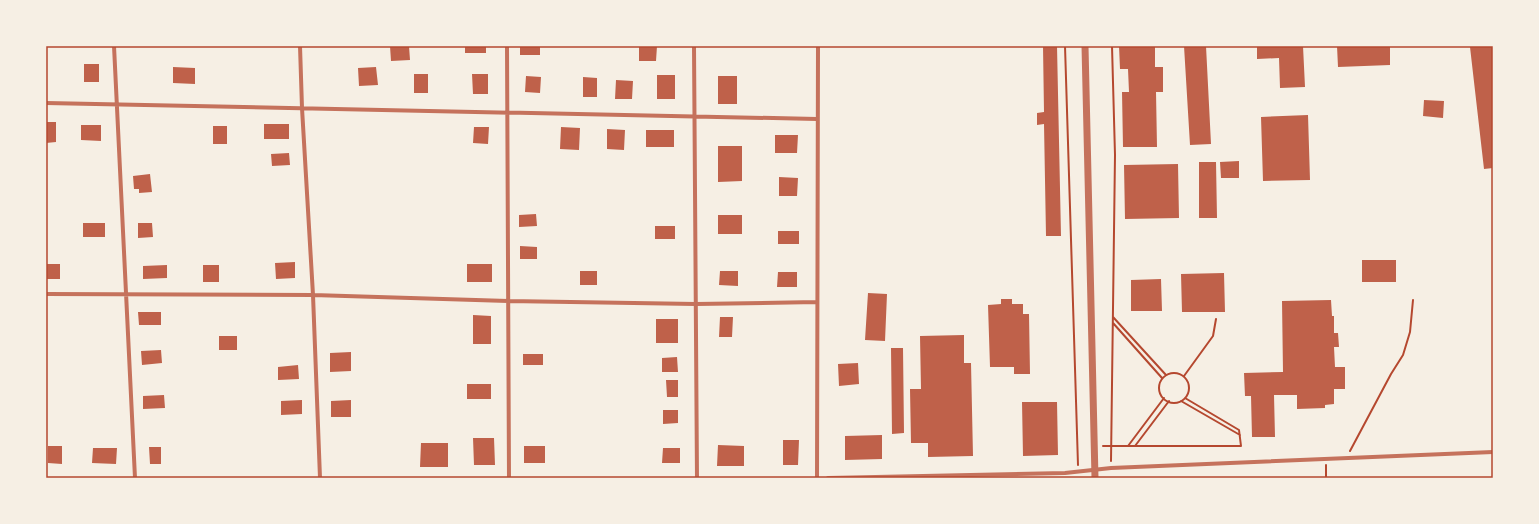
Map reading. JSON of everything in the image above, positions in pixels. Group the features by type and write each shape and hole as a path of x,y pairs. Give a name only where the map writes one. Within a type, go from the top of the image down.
{"street":[{"path":"114,46 135,478"},
{"path":"300,46 302,108 313,295 320,478"},
{"path":"507,46 509,478"},
{"path":"694,46 697,478"},
{"path":"817,478 818,46"},
{"path":"1085,46 1094,478"},
{"path":"46,103 118,106 302,108 817,119"},
{"path":"46,294 313,295 508,301 696,304 817,302"},
{"path":"828,478 1065,473 1111,468 1493,452"}],"path":[{"path":"1065,46 1078,471"},
{"path":"1111,468 1115,155 1112,46"},
{"path":"1347,458 1391,374 1403,355 1410,332 1413,300"},
{"path":"1113,317 1166,375"},
{"path":"1184,376 1213,336 1216,319"},
{"path":"1113,323 1162,378"},
{"path":"1175,373 1184,376 1189,385 1189,390 1185,398 1181,401 1169,401 1160,393 1159,388 1162,378 1166,375 1175,373"},
{"path":"1128,446 1164,398"},
{"path":"1094,446 1241,446 1239,430 1185,398"},
{"path":"1135,446 1169,401"},
{"path":"1181,401 1240,435"},
{"path":"1326,458 1326,478"}],"building":[{"path":"390,46 409,46 410,60 391,61"},
{"path":"465,46 486,46 486,53 465,53"},
{"path":"520,46 540,46 540,55 520,55"},
{"path":"639,46 657,46 656,61 639,61"},
{"path":"1043,46 1057,46 1061,236 1046,236 1044,124 1037,125 1037,113 1044,112"},
{"path":"1119,46 1155,46 1155,67 1163,67 1163,92 1156,92 1157,147 1123,147 1122,92 1129,92 1128,69 1120,69"},
{"path":"1184,46 1206,46 1211,144 1190,145"},
{"path":"1257,46 1303,46 1305,87 1280,88 1279,58 1257,59"},
{"path":"1337,46 1390,46 1390,65 1338,67"},
{"path":"1493,46 1493,168 1484,169 1470,47"},
{"path":"84,64 99,64 99,82 84,82"},
{"path":"173,67 195,68 195,84 173,83"},
{"path":"376,67 378,85 359,86 358,68"},
{"path":"414,74 428,74 428,93 414,93"},
{"path":"472,74 488,74 488,94 473,94"},
{"path":"657,75 675,75 675,99 657,99"},
{"path":"526,76 541,77 540,93 525,92"},
{"path":"718,76 737,76 737,104 718,104"},
{"path":"583,77 597,78 597,97 583,97"},
{"path":"616,80 633,81 632,99 615,99"},
{"path":"1424,100 1444,101 1443,118 1423,116"},
{"path":"1308,115 1310,180 1263,181 1261,117"},
{"path":"46,122 56,122 56,142 46,143"},
{"path":"264,124 289,124 289,139 264,139"},
{"path":"81,125 101,125 101,141 81,140"},
{"path":"213,126 227,126 227,144 213,144"},
{"path":"474,127 489,127 488,144 473,143"},
{"path":"561,127 580,128 579,150 560,149"},
{"path":"607,129 625,130 624,150 607,149"},
{"path":"646,130 674,130 674,147 646,147"},
{"path":"775,135 798,135 797,153 775,153"},
{"path":"718,146 742,146 742,181 718,182"},
{"path":"289,153 290,165 272,166 271,154"},
{"path":"1239,161 1239,178 1221,178 1220,162"},
{"path":"1199,162 1216,162 1217,218 1199,218"},
{"path":"1178,164 1179,218 1125,219 1124,165"},
{"path":"150,174 152,192 139,193 139,189 134,189 133,176"},
{"path":"779,177 798,178 797,196 779,196"},
{"path":"536,214 537,226 519,227 519,215"},
{"path":"718,215 742,215 742,234 718,234"},
{"path":"83,223 105,223 105,237 83,237"},
{"path":"138,223 152,223 153,237 138,238"},
{"path":"655,226 675,226 675,239 655,239"},
{"path":"778,231 799,231 799,244 778,244"},
{"path":"520,246 537,247 537,259 520,259"},
{"path":"1362,260 1396,260 1396,282 1362,282"},
{"path":"295,262 295,278 276,279 275,263"},
{"path":"46,264 60,264 60,279 46,279"},
{"path":"467,264 492,264 492,282 467,282"},
{"path":"167,265 167,278 143,279 143,266"},
{"path":"203,265 219,265 219,282 203,282"},
{"path":"580,271 597,271 597,285 580,285"},
{"path":"720,271 738,271 738,286 719,285"},
{"path":"778,272 797,272 797,287 777,287"},
{"path":"1224,273 1225,312 1182,312 1181,274"},
{"path":"1161,279 1162,311 1131,311 1131,280"},
{"path":"868,293 887,294 885,341 865,340"},
{"path":"1001,299 1012,299 1012,304 1023,304 1023,314 1029,314 1030,374 1014,374 1014,367 990,367 988,305 1001,304"},
{"path":"1331,300 1332,316 1334,316 1334,333 1338,333 1339,347 1334,347 1335,367 1345,367 1345,389 1334,389 1334,404 1325,405 1325,408 1297,409 1297,395 1274,395 1275,437 1252,437 1251,396 1245,396 1244,373 1283,372 1282,301"},
{"path":"138,312 161,312 161,325 139,325"},
{"path":"473,315 491,316 491,344 473,344"},
{"path":"720,317 733,317 732,337 719,337"},
{"path":"656,319 678,319 678,343 656,343"},
{"path":"964,335 964,363 971,363 973,456 928,457 928,443 911,443 910,389 921,389 920,336"},
{"path":"219,336 237,336 237,350 219,350"},
{"path":"891,348 903,348 904,433 892,434"},
{"path":"161,350 162,363 142,365 141,351"},
{"path":"351,352 351,371 330,372 330,353"},
{"path":"523,354 543,354 543,365 523,365"},
{"path":"677,357 678,372 662,372 662,358"},
{"path":"858,363 859,384 839,386 838,364"},
{"path":"298,365 299,379 278,380 278,367"},
{"path":"666,380 678,380 678,397 667,397"},
{"path":"467,384 491,384 491,399 467,399"},
{"path":"164,395 165,408 143,409 143,396"},
{"path":"302,400 302,414 281,415 281,401"},
{"path":"351,400 351,417 331,417 331,401"},
{"path":"1022,402 1057,402 1058,455 1023,456"},
{"path":"663,410 678,410 678,423 663,424"},
{"path":"882,435 882,459 845,460 845,436"},
{"path":"473,438 494,438 495,465 474,465"},
{"path":"783,440 799,440 798,465 783,465"},
{"path":"421,443 448,443 448,467 420,467"},
{"path":"718,445 744,446 744,466 717,466"},
{"path":"48,446 62,446 62,464 48,463"},
{"path":"524,446 545,446 545,463 524,463"},
{"path":"149,447 161,447 161,464 150,464"},
{"path":"93,448 117,448 116,464 92,463"},
{"path":"663,448 680,448 680,463 662,463"}]}
